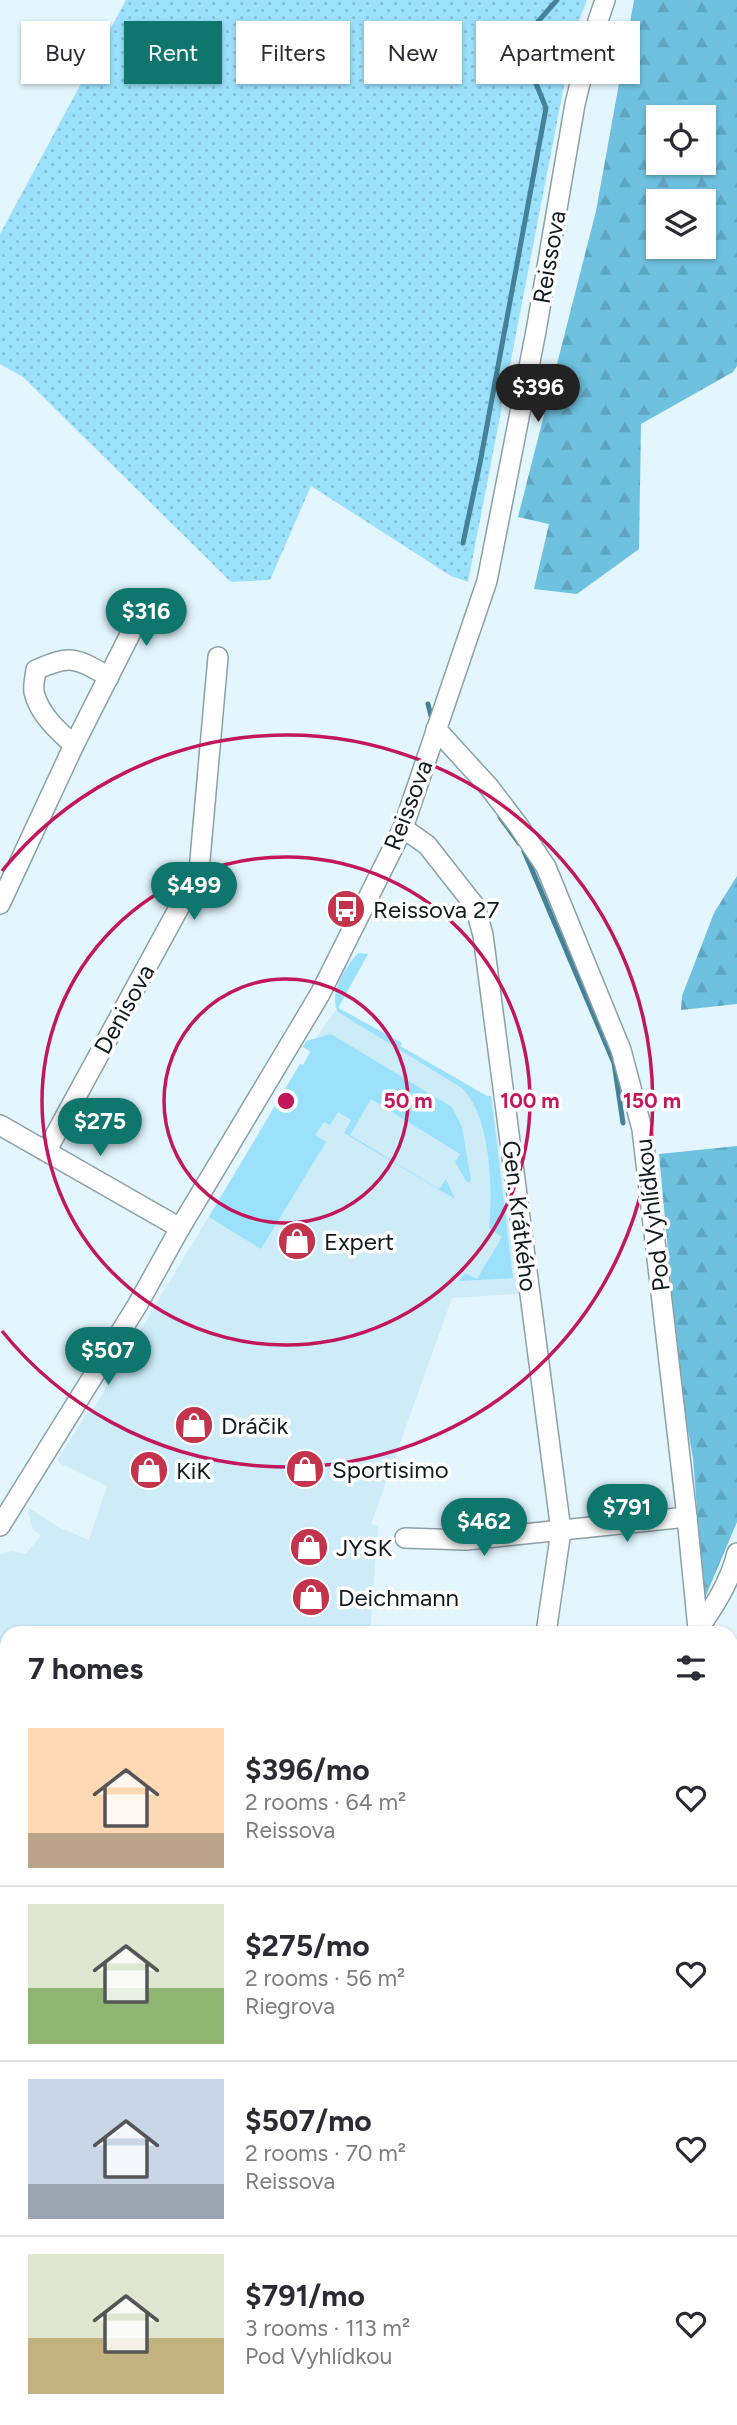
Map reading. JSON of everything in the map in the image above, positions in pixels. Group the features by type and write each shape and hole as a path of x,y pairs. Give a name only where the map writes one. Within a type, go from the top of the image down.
{"street":[{"name":"Reissova","path":"0,1526 138,1304 180,1228 320,994 404,828 487,581 536,331 575,104 588,51 605,0"},
{"path":"0,904 147,601"},
{"name":"Denisova","path":"47,1150 199,871 218,657"},
{"path":"75,745 54,728 38,703 33,690 36,670 60,659 83,662 109,677"},
{"name":"Pod Vyhlídkou","path":"436,729 489,787 546,867 621,1050 642,1129 687,1517 696,1626"},
{"name":"Gen. Krátkého","path":"404,828 427,845 475,906 483,935 561,1531 547,1626"},
{"path":"0,1125 180,1228"},
{"path":"405,1538 466,1540 687,1517"},
{"path":"699,1626 728,1580 737,1553"}],"shaded area":[{"path":"126,0 587,0 579,21 476,21 476,84 564,84 468,582 451,576 311,486 270,580 231,582 23,377 0,364 0,234 81,84 110,84 110,30"},
{"path":"358,953 368,954 338,1008 491,1096 513,1278 459,1281 465,1273 477,1279 502,1237 489,1228 490,1174 479,1117 462,1088 338,1012 335,997 339,981"},
{"path":"338,1007 487,1096 492,1096 518,1294 452,1298 371,1524 378,1526 371,1626 0,1626 0,1555 11,1551 26,1554 41,1535 33,1530 29,1508 58,1527 89,1540 107,1486 59,1463 58,1459 89,1410 92,1411 300,1064 303,1065 316,1038"},
{"path":"331,1034 452,1107 462,1127 471,1180 469,1183 466,1181 455,1162 460,1154 371,1099 350,1135 439,1189 446,1179 455,1199 344,1133 351,1120 338,1112 330,1125 324,1122 315,1135 326,1142 261,1249 209,1217 300,1064 303,1065 311,1052 303,1047 306,1041"}],"green space":[{"path":"634,0 737,0 737,366 733,372 641,424 639,549 577,594 534,589 549,524 518,517 596,211 619,84 640,84 640,21 630,21"},
{"path":"737,876 737,1004 681,1010 682,996 714,913"},
{"path":"737,1146 737,1522 704,1600 693,1458 681,1393 659,1154"}],"waterway":[{"path":"539,21 557,0"},
{"path":"463,543 546,108 536,84"},
{"path":"428,704 432,720"},
{"path":"500,817 519,843"},
{"path":"524,851 614,1063 623,1123"}],"place":[{"name":"Reissova 27","path":"346,909"},
{"name":"Expert","path":"297,1241"},
{"name":"Dráčik","path":"194,1425"},
{"name":"Sportisimo","path":"305,1469"},
{"name":"KiK","path":"149,1470"},
{"name":"JYSK","path":"309,1547"},
{"name":"Deichmann","path":"311,1597"}]}
